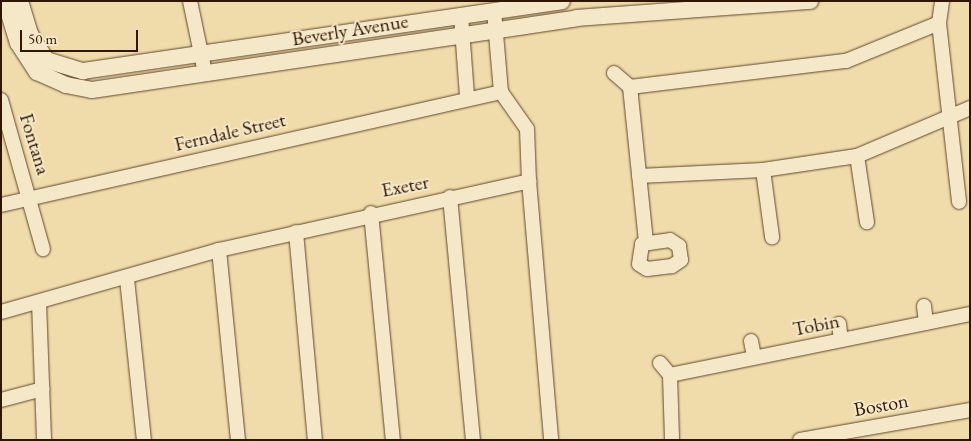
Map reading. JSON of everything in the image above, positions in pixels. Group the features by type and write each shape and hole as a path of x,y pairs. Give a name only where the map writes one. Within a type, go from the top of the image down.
{"street":[{"name":"Beverly Avenue","path":"5,1 27,60 37,72 66,85 92,90 586,17 790,4 810,1"},
{"name":"Beverly Avenue","path":"20,1 30,34 46,60 83,71 200,52 562,1"},
{"path":"190,1 205,73"},
{"path":"942,1 939,23 948,118 959,202"},
{"path":"494,12 501,92 527,129 529,181 551,440"},
{"path":"461,16 464,34 467,96"},
{"path":"630,87 846,61 939,23"},
{"path":"614,73 630,87 646,242"},
{"name":"Ferndale Street","path":"1,205 467,96 501,92"},
{"name":"Fontana","path":"1,100 31,199 43,249"},
{"path":"639,176 763,170 858,156 970,108"},
{"path":"858,156 867,222"},
{"path":"763,170 772,237"},
{"name":"Exeter","path":"1,312 127,279 219,250 371,213 529,181"},
{"path":"450,198 473,440"},
{"path":"371,213 393,440"},
{"path":"296,232 315,440"},
{"path":"219,250 238,440"},
{"path":"127,279 144,440"},
{"path":"39,302 44,440"},
{"path":"924,306 926,323"},
{"name":"Tobin","path":"670,375 754,356 970,314"},
{"path":"839,324 841,340"},
{"path":"751,341 754,356"},
{"path":"660,363 670,375 672,440"},
{"path":"1,400 43,389"},
{"name":"Boston","path":"800,440 970,410"}]}
